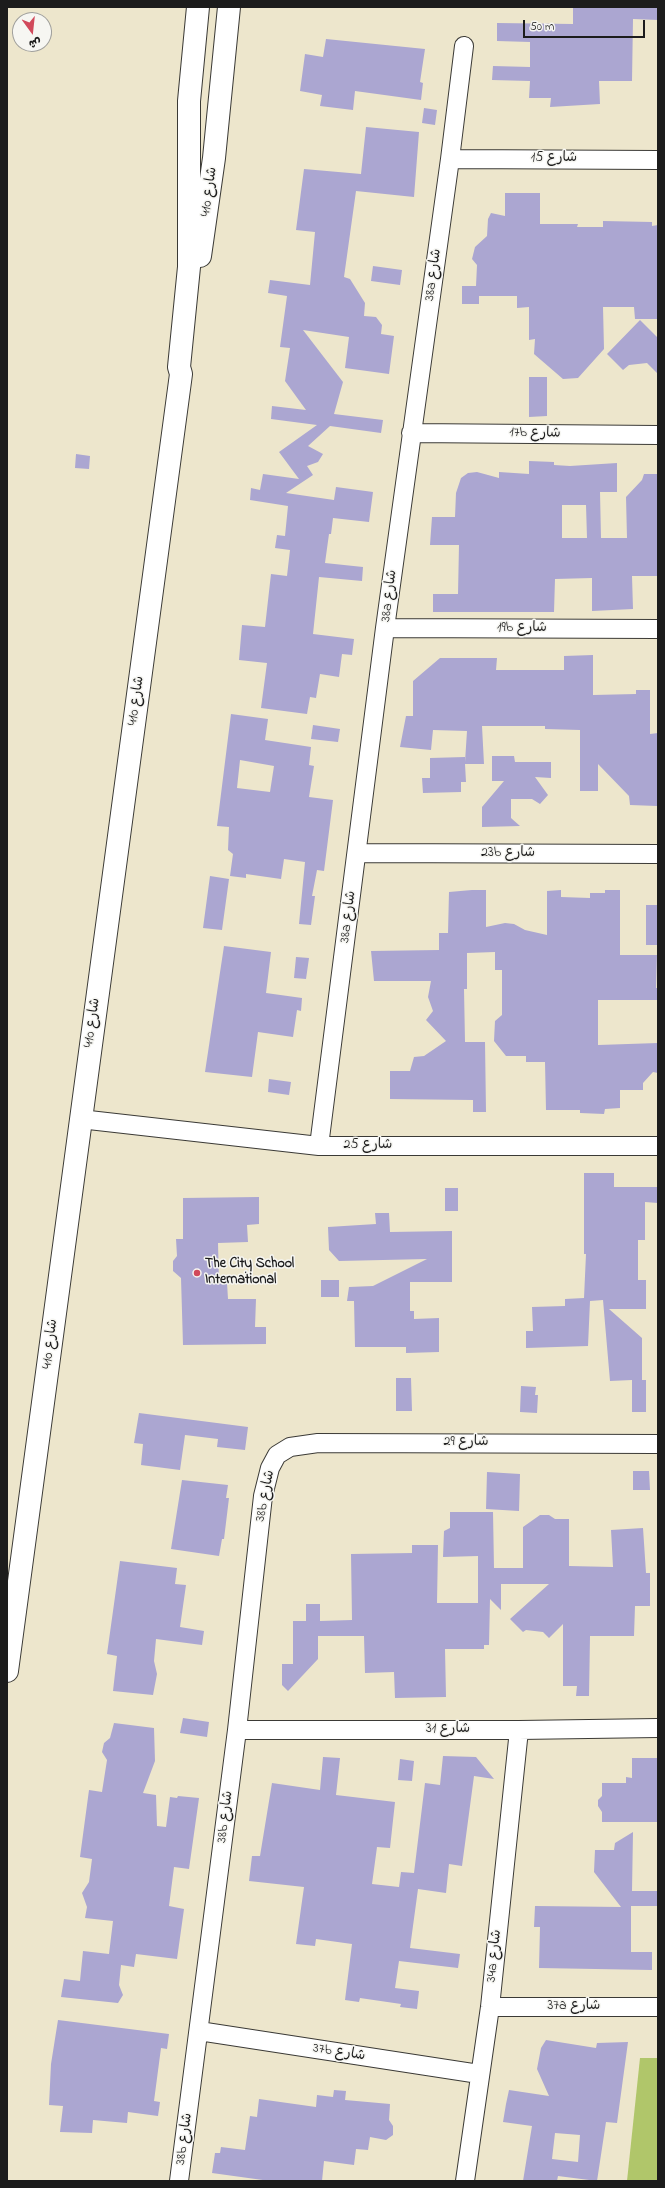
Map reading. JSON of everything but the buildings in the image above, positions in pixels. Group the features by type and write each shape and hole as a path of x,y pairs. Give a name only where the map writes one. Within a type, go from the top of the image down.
{"street":[{"name":"شارع 410","path":"7,1671 181,374 179,367 189,267 189,101 198,7"},
{"name":"شارع 410","path":"181,374 184,370 214,158 229,7"},
{"name":"38a شارع","path":"319,1146 385,628 450,159 464,46"},
{"name":"شارع 15","path":"450,159 658,160"},
{"name":"17b شارع","path":"411,433 658,435"},
{"name":"19b شارع","path":"385,628 658,630"},
{"name":"23b شارع","path":"357,853 658,854"},
{"name":"شارع 25","path":"80,1119 319,1146 658,1146"},
{"name":"شارع 29","path":"277,1455 290,1447 318,1443 658,1444"},
{"name":"38b شارع","path":"179,2181 237,1730 263,1496 270,1468 277,1455"},
{"name":"شارع 31","path":"237,1730 519,1730 658,1728"},
{"name":"34a شارع","path":"465,2181 479,2074 490,2007 519,1730"},
{"name":"37a شارع","path":"490,2007 658,2007"},
{"name":"37b شارع","path":"199,2031 479,2074"}],"green space":[{"path":"640,2058 658,2058 658,2181 627,2181"}],"place":[{"name":"The City School International","path":"197,1273"}]}
